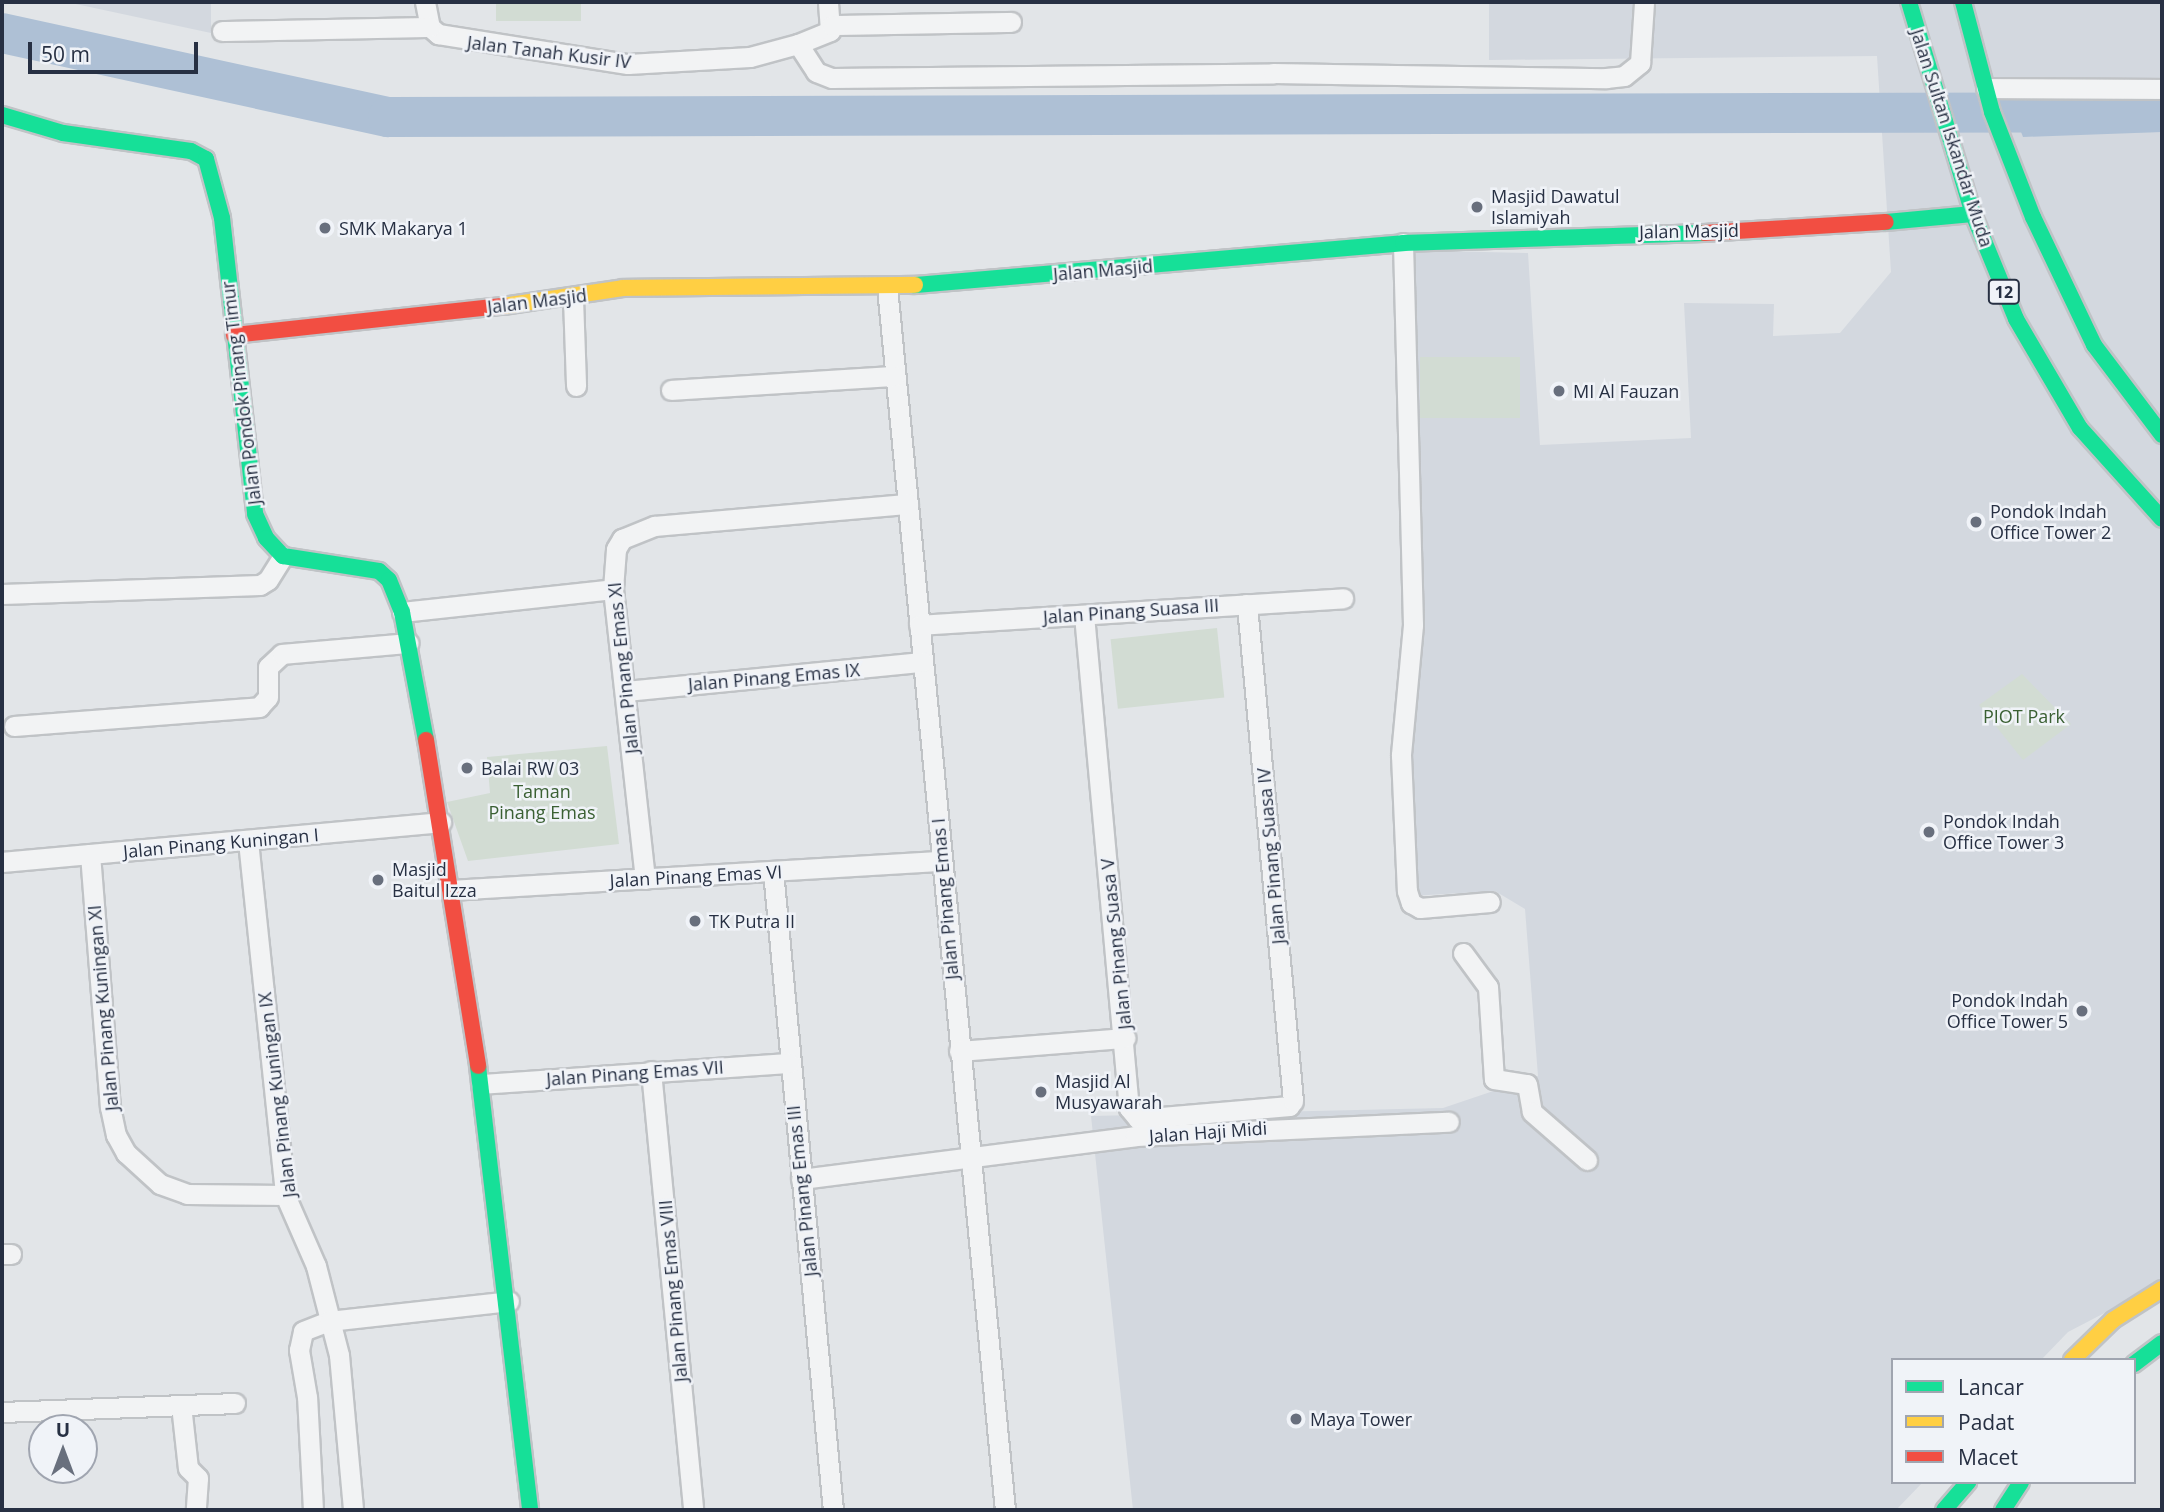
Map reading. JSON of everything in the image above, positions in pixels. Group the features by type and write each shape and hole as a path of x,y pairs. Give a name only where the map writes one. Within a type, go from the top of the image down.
{"main road":[{"name":"Jalan Sultan Iskandar Muda","path":"1909,2 1973,214 2029,343 2102,454 2162,519"},
{"path":"1963,2 1992,112 2094,345 2126,392 2159,427"},
{"name":"Jalan Pondok Pinang Timur","path":"2,116 63,133 191,151 205,159 222,218 255,514 266,538 283,556"},
{"name":"Jalan Masjid","path":"234,335 573,298 637,287 887,287 1403,243 1804,229 1973,214"},
{"name":"Jalan Sultan Iskandar Muda","path":"2102,454 2162,497"},
{"path":"283,556 379,571 389,580 402,612 441,822 481,1084 509,1301 530,1510"},
{"path":"2074,1358 2113,1320 2162,1289"},
{"path":"2136,1362 2162,1343"},
{"path":"2003,1510 2020,1484"},
{"path":"1944,1510 1963,1488"},
{"path":"1963,1488 1963,1510"}],"street":[{"path":"222,32 430,27 425,2"},
{"path":"828,2 832,25 1011,22"},
{"path":"798,44 816,72 832,78 1273,73 1606,78 1624,76 1640,63 1644,2"},
{"name":"Jalan Tanah Kusir IV","path":"430,27 453,39 628,64 750,57 825,35 832,25"},
{"path":"1986,88 2162,89"},
{"path":"1403,243 1413,625 1401,755 1408,891 1411,903 1420,908 1490,902"},
{"name":"Jalan Pinang Emas I","path":"887,287 1005,1510"},
{"path":"573,298 576,386"},
{"path":"670,390 895,376"},
{"name":"Jalan Pinang Emas XI","path":"645,879 612,589 616,549 622,539 655,526 908,504"},
{"path":"2,594 260,585 268,580 283,556"},
{"path":"402,612 612,589"},
{"name":"Jalan Pinang Suasa III","path":"919,625 1343,598"},
{"name":"Jalan Pinang Suasa IV","path":"1247,604 1294,1094 1289,1106"},
{"name":"Jalan Pinang Suasa V","path":"1084,615 1125,1038 1129,1108 1138,1119 1289,1106"},
{"path":"14,726 259,708 268,697 268,667 282,654 409,643"},
{"name":"Jalan Pinang Emas IX","path":"625,691 923,662"},
{"name":"Jalan Pinang Kuningan I","path":"2,862 441,822"},
{"name":"Jalan Pinang Kuningan IX","path":"248,841 285,1195 316,1266 327,1322 340,1355 353,1510"},
{"name":"Jalan Pinang Kuningan XI","path":"90,855 110,1107 116,1135 126,1153 160,1184 187,1194 285,1195"},
{"name":"Jalan Pinang Emas VI","path":"451,890 941,861"},
{"name":"Jalan Pinang Emas III","path":"773,871 833,1510"},
{"path":"1463,953 1488,987 1494,1079 1527,1084 1532,1112 1587,1160"},
{"path":"959,1051 1125,1038"},
{"name":"Jalan Pinang Emas VII","path":"481,1084 789,1063"},
{"name":"Jalan Pinang Emas VIII","path":"651,1071 693,1510"},
{"name":"Jalan Haji Midi","path":"801,1179 1135,1136 1449,1122"},
{"path":"313,1510 307,1397 299,1350 303,1331 327,1322 509,1301"},
{"path":"2,1412 235,1403"},
{"path":"181,1405 188,1468 198,1478 197,1510"}],"shaded area":[{"path":"69,2 211,2 211,33 71,3"},
{"path":"1489,2 2162,2 2162,1283 2068,1332 2043,1358 1891,1358 1891,1484 1921,1484 1896,1510 1133,1510 1091,1116 1443,1108 1538,1076 1525,909 1495,891 1411,896 1400,250 1528,253 1540,445 1691,438 1684,303 1774,304 1773,336 1840,333 1891,272 1877,56 1489,60"}],"green space":[{"path":"496,2 581,2 581,21 496,21"},
{"path":"1420,357 1520,357 1520,418 1420,418"},
{"path":"1217,628 1224,698 1118,709 1111,639"},
{"name":"PIOT Park","path":"2022,674 2071,724 2023,760 1979,705"},
{"name":"Taman Pinang Emas","path":"607,746 619,844 468,861 447,802 490,793 487,757"}],"water":[{"path":"2008,98 2162,100 2162,132 2023,137"}],"waterway":[{"path":"2,33 388,117 2162,112"}],"traffic: fast":[{"path":"1909,2 1973,214 2016,319 2080,428 2162,519"},
{"path":"1963,2 1992,112 2033,217 2094,345 2162,435"},
{"path":"2,115 63,133 191,151 206,159 222,218 255,514 266,538 283,556 379,571 389,580 402,612 426,740"},
{"path":"1886,222 1973,214"},
{"path":"915,285 1403,243 1704,233"},
{"path":"478,1066 530,1510"},
{"path":"2136,1362 2162,1343"},
{"path":"1944,1510 1966,1484"},
{"path":"2003,1510 2020,1484"}],"traffic: slow":[{"path":"503,306 623,288 915,285"},
{"path":"2074,1358 2113,1320 2162,1289"}],"traffic: jam":[{"path":"1704,233 1886,222"},
{"path":"234,335 503,306"},
{"path":"426,740 478,1066"}],"place":[{"name":"Masjid Dawatul Islamiyah","path":"1477,207"},
{"name":"SMK Makarya 1","path":"325,228"},
{"name":"MI Al Fauzan","path":"1559,391"},
{"name":"Pondok Indah Office Tower 2","path":"1976,522"},
{"name":"Balai RW 03","path":"467,768"},
{"name":"Pondok Indah Office Tower 3","path":"1929,832"},
{"name":"Masjid Baitul Izza","path":"378,880"},
{"name":"TK Putra II","path":"695,921"},
{"name":"Pondok Indah Office Tower 5","path":"2082,1011"},
{"name":"Masjid Al Musyawarah","path":"1041,1092"},
{"name":"Maya Tower","path":"1296,1419"}]}
